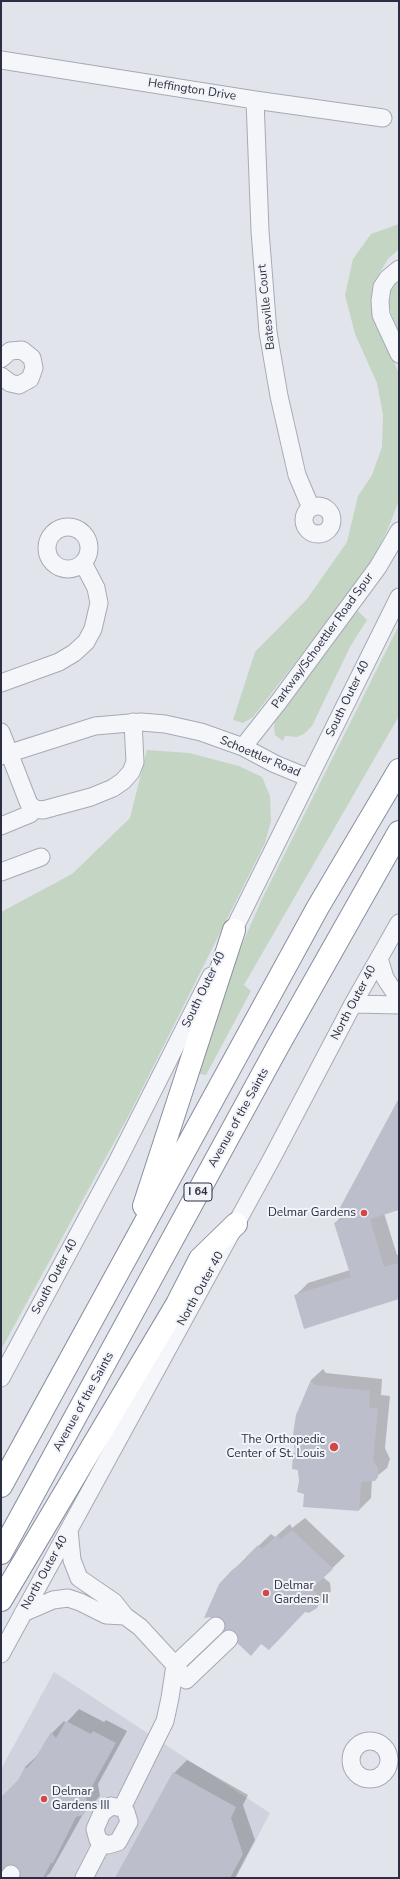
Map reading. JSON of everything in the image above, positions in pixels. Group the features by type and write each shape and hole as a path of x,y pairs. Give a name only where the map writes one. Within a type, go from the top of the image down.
{"highway":[{"name":"I 64","path":"1,1486 318,907 399,770"},
{"name":"Avenue of the Saints","path":"1,1553 278,1046 399,832"},
{"path":"131,1249 163,1144 234,930"},
{"path":"1,1600 177,1304 200,1259 236,1224"}],"street":[{"name":"Heffington Drive","path":"1,60 255,100 383,118"},
{"name":"Batesville Court","path":"255,100 260,231 268,332 279,396 297,475 311,508"},
{"path":"399,260 393,274 382,287 380,301 381,315 399,354"},
{"path":"1,359 10,351 22,350 32,358 34,368 30,379 19,385 10,384 1,376"},
{"name":"Parkway/Schoettler Road Spur","path":"243,747 280,700 378,567 399,531"},
{"path":"1,684 59,662 74,653 86,642 94,629 99,603 96,588 83,563"},
{"name":"South Outer 40","path":"1,1378 116,1164 399,597"},
{"path":"1,732 5,755 28,804 35,809 43,810 91,797 113,788 131,772 135,762 133,722"},
{"name":"Schoettler Road","path":"5,755 95,726 133,722 172,726 201,732 243,747 274,764 309,778"},
{"path":"1,826 30,814 35,809"},
{"path":"1,872 41,857"},
{"name":"North Outer 40","path":"1,1654 236,1224 353,1004 399,923"},
{"path":"379,958 385,978 399,999"},
{"path":"353,1004 387,1004 399,1006"},
{"path":"69,1530 72,1560 79,1578 114,1602 125,1616 140,1627 186,1680 229,1639"},
{"path":"23,1613 53,1600 68,1598 106,1614 125,1616"},
{"path":"122,1808 165,1720 170,1698 174,1665 216,1626"},
{"path":"111,1806 122,1808 126,1812 129,1822 122,1838 113,1844 102,1844 95,1834 95,1829 102,1813 111,1806"},
{"path":"84,1878 102,1844"}],"shaded area":[{"path":"54,1672 270,1813 236,1878 1,1878 1,1769"}],"green space":[{"path":"399,224 399,249 388,259 377,277 373,293 383,334 399,374 398,503 387,531 366,572 253,717 243,723 233,720 255,652 307,599 347,542 358,496 372,475 382,447 383,415 377,383 355,334 345,295 353,259 371,234"},
{"path":"399,277 399,333 387,302 389,293"},
{"path":"357,610 367,620 350,647 312,726 304,734 297,737 285,736 283,741 275,735 275,719"},
{"path":"399,625 399,716 244,985 251,991 206,1075 196,1073 236,958 262,899"},
{"path":"147,750 189,753 239,766 262,777 270,796 271,821 265,843 129,1115 1,1350 1,912 72,874 130,818"}],"building":[{"name":"Delmar Gardens","path":"399,1098 399,1210 370,1219 384,1267 399,1263 399,1299 304,1329 294,1295 351,1277 334,1223 343,1219 336,1215"},
{"path":"311,1380 314,1385 370,1391 369,1408 378,1408 373,1461 378,1468 378,1477 375,1481 361,1482 359,1511 303,1507 304,1494 297,1492 299,1481 298,1470 292,1469 293,1453 295,1453 293,1434 296,1415"},
{"name":"Delmar Gardens II","path":"292,1530 333,1569 311,1589 318,1595 319,1604 317,1608 309,1613 305,1612 269,1650 261,1644 251,1656 210,1617 204,1618 219,1584 232,1570 247,1559 246,1557 258,1545 262,1549 278,1535 280,1540"},
{"name":"Delmar Gardens III","path":"66,1721 91,1734 93,1731 116,1743 86,1797 88,1809 83,1815 76,1817 53,1863 51,1863 43,1878 21,1878 1,1868 1,1797 18,1780 25,1767 27,1768 34,1760 51,1732 56,1738"},
{"path":"173,1772 236,1807 231,1818 243,1854 230,1878 115,1878"}],"place":[{"name":"Delmar Gardens","path":"364,1213"},
{"name":"The Orthopedic Center of St. Louis","path":"334,1447"},
{"name":"Delmar Gardens II","path":"266,1593"},
{"name":"Delmar Gardens III","path":"44,1799"}]}
